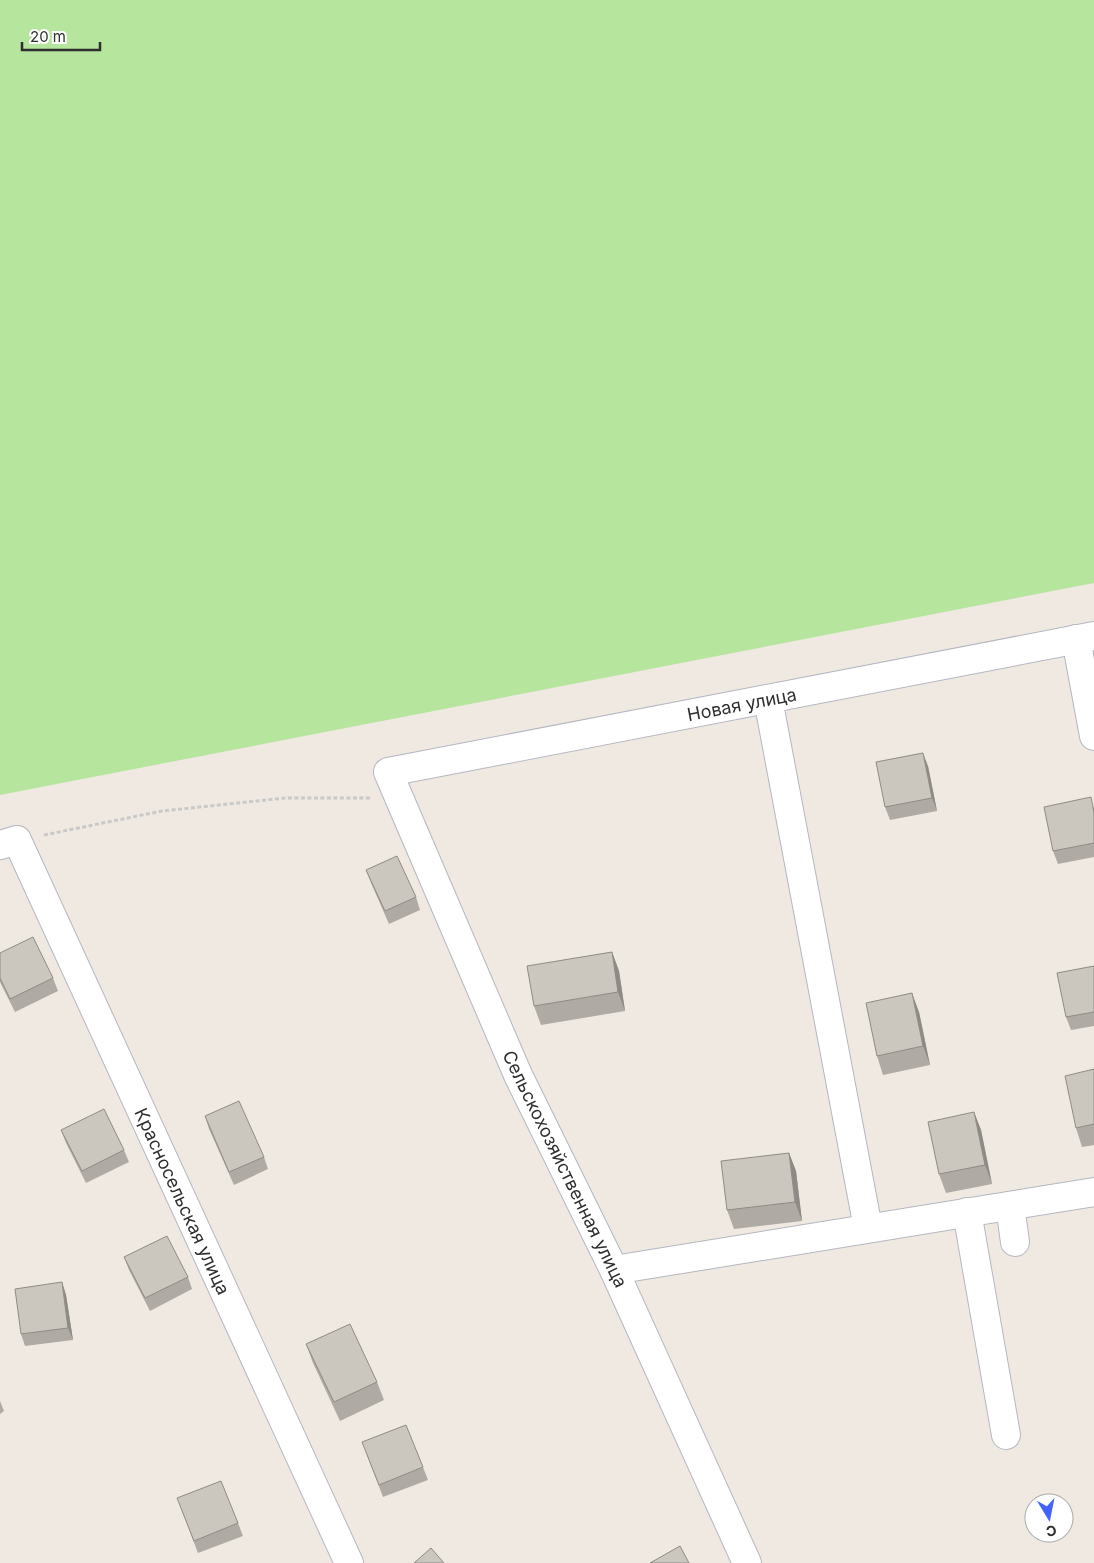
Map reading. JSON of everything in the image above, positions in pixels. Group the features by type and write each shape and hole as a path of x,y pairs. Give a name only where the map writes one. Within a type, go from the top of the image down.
{"street":[{"name":"Новая улица","path":"392,783 768,699 1085,637"},
{"path":"1085,637 1094,736"},
{"path":"768,699 868,1228"},
{"name":"Сельскохозяйственная улица","path":"392,783 518,1075 614,1270 747,1563"},
{"name":"Красносельская улица","path":"8,843 349,1563"},
{"path":"614,1270 1094,1192"},
{"path":"1010,1206 1015,1242"},
{"path":"967,1212 1006,1435"}],"path":[{"path":"8,843 162,811 285,798 367,798 392,783"}],"green space":[{"path":"0,0 1094,0 1094,583 0,795"}],"building":[{"path":"923,753 932,798 885,807 876,762"},
{"path":"1091,797 1094,813 1094,843 1053,851 1044,807"},
{"path":"397,856 416,897 385,911 366,870"},
{"path":"33,937 53,978 10,999 0,978 0,953"},
{"path":"612,952 618,992 534,1006 527,966"},
{"path":"1094,966 1094,1012 1066,1017 1057,973"},
{"path":"912,993 923,1046 877,1056 866,1003"},
{"path":"1094,1069 1094,1124 1076,1128 1065,1076"},
{"path":"239,1101 264,1157 229,1172 205,1116"},
{"path":"104,1109 124,1150 82,1171 61,1130"},
{"path":"974,1112 985,1165 939,1174 928,1122"},
{"path":"789,1153 795,1202 727,1210 721,1161"},
{"path":"167,1236 188,1277 145,1298 124,1257"},
{"path":"62,1282 68,1328 21,1334 15,1289"},
{"path":"350,1324 377,1382 334,1402 306,1344"},
{"path":"406,1425 423,1467 379,1485 362,1442"},
{"path":"221,1481 238,1523 194,1541 177,1498"},
{"path":"680,1546 689,1563 650,1563"},
{"path":"431,1548 444,1563 414,1563"}]}
